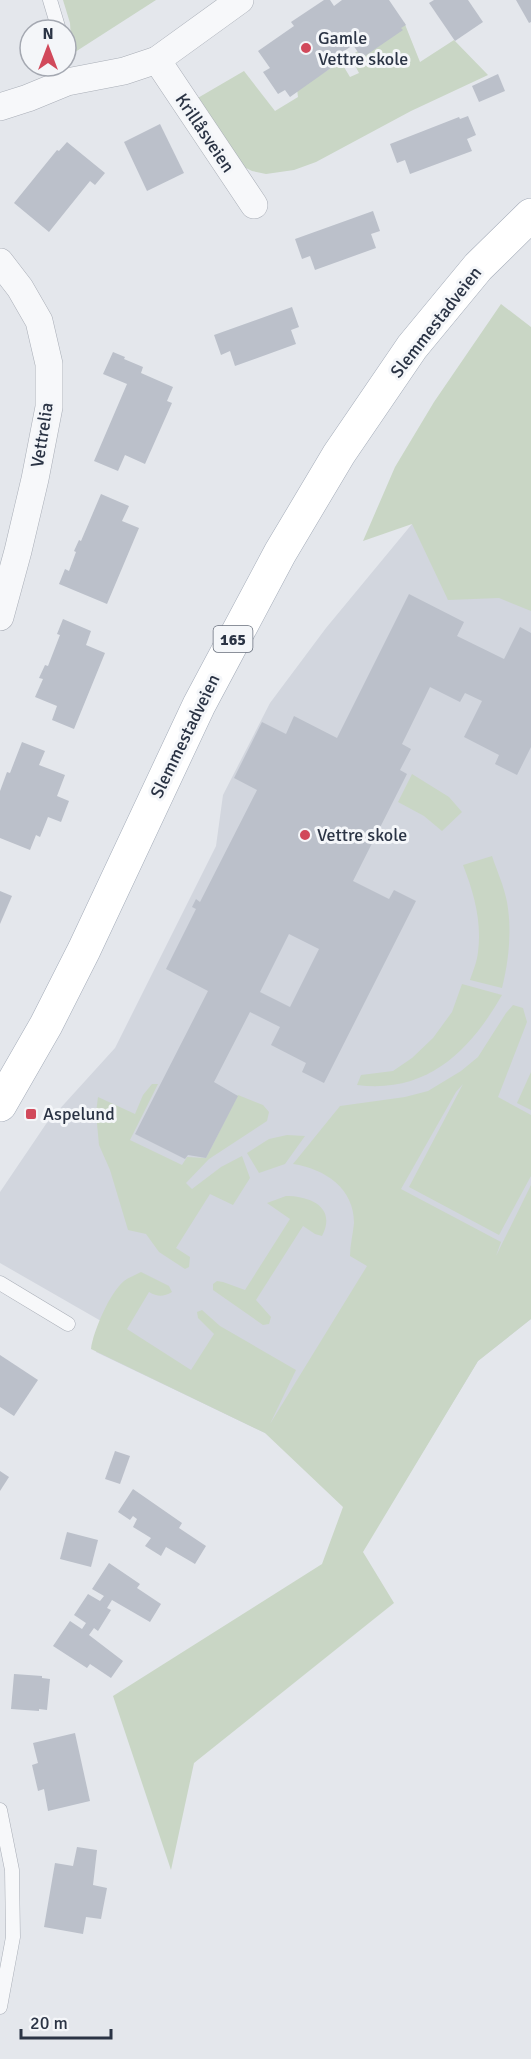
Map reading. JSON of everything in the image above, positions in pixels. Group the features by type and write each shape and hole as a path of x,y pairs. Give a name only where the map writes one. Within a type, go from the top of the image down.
{"main road":[{"name":"Slemmestadveien","path":"0,1105 46,1025 84,950 221,661 297,524 339,454 412,347 478,267 531,215"}],"street":[{"path":"78,73 124,71 157,60 240,0"},
{"name":"Krillåsveien","path":"157,60 254,205"},
{"path":"0,107 28,98 60,78"},
{"name":"Vettrelia","path":"0,262 20,288 39,321 49,364 49,407 36,479 0,617"}],"lane":[{"path":"50,0 55,18"},
{"path":"0,1283 68,1324"},
{"path":"0,1810 12,1870 13,1937 0,2007"}],"shaded area":[{"path":"531,405 531,1319 478,1361 388,1509 265,1433 96,1352 101,1321 0,1263 0,1192 46,1124 115,1048 216,846 223,795 270,703 326,628 412,524"}],"green space":[{"path":"63,0 156,0 78,50 78,18 68,18"},
{"path":"404,22 420,62 454,40 488,75 411,111 316,162 294,170 266,174 252,171 238,164 196,99 244,71 275,111 298,97 297,89 341,62 350,77 359,73 350,56"},
{"path":"501,304 531,327 531,611 499,598 448,600 412,524 363,541 395,467 434,402"},
{"path":"412,774 449,797 462,812 442,831 424,816 398,802"},
{"path":"492,856 509,913 509,945 502,988 470,980 477,956 479,930 474,897 463,865"},
{"path":"462,984 502,995 476,1034 461,1050 444,1064 405,1083 382,1086 357,1085 361,1075 393,1071 412,1058 433,1038 452,1012"},
{"path":"513,1005 523,1008 527,1022 498,1097 531,1115 531,1176 499,1235 409,1187 463,1084 456,1092 401,1189 501,1242 496,1256 531,1185 531,1319 478,1361 363,1552 394,1603 194,1763 171,1870 113,1696 322,1564 343,1507 265,1433 91,1349 99,1323 113,1294 128,1278 141,1272 169,1286 172,1292 166,1295 158,1296 149,1292 127,1329 191,1370 214,1334 198,1318 197,1312 202,1310 220,1326 296,1370 270,1424 367,1266 350,1256 353,1211 343,1190 336,1182 316,1170 293,1164 340,1106 405,1097 428,1091 461,1071 478,1057"},
{"path":"531,1072 531,1110 517,1103"},
{"path":"152,1084 158,1084 130,1140 182,1165 187,1157 206,1158 238,1095 263,1105 269,1112 267,1121 209,1159 186,1183 192,1189 221,1167 242,1156 250,1178 233,1205 210,1194 176,1248 190,1257 189,1267 185,1269 159,1252 146,1234 128,1230 110,1170 99,1145 96,1113 98,1097 135,1114 143,1095"},
{"path":"287,1135 305,1136 285,1164 259,1173 247,1153 269,1139"},
{"path":"286,1196 304,1198 319,1205 324,1211 326,1226 322,1236 303,1226 256,1300 271,1317 269,1324 263,1325 213,1290 213,1284 217,1281 223,1282 245,1290 290,1219 267,1203"}],"building":[{"name":"Gamle Vettre skole","path":"324,0 330,0 334,6 342,0 389,0 406,25 401,28 403,30 362,58 353,45 327,63 331,68 290,97 285,90 278,94 263,72 270,68 258,51 294,26 291,22"},
{"path":"434,0 468,0 483,22 455,41 429,3"},
{"path":"516,0 531,0 531,22 529,23"},
{"path":"498,74 505,91 479,102 472,86"},
{"path":"468,116 476,135 467,139 472,151 410,174 405,160 397,163 390,144 459,117 460,119"},
{"path":"160,124 184,173 147,191 124,142"},
{"path":"67,142 105,173 95,185 90,181 49,232 14,203 57,150 59,151"},
{"path":"373,211 380,231 371,234 376,248 315,270 310,256 302,259 295,239"},
{"path":"292,307 299,327 291,330 296,344 235,366 230,351 221,355 214,335"},
{"path":"113,352 143,367 141,373 173,387 167,401 172,403 145,464 125,455 118,471 94,461 127,384 103,374"},
{"path":"101,494 129,506 122,521 139,528 107,604 59,584 65,569 69,571 76,552 74,551 79,540 81,541"},
{"name":"Vettre skole","path":"409,594 464,622 457,636 504,659 520,627 531,633 531,747 517,775 495,764 499,755 464,737 482,701 465,693 460,702 430,687 402,744 411,749 400,770 407,774 353,881 389,899 394,890 416,901 324,1083 302,1072 306,1063 271,1045 280,1027 250,1012 214,1082 238,1096 206,1158 188,1155 185,1159 135,1134 208,991 166,969 196,909 192,907 196,899 200,902 257,790 234,778 262,722 286,734 294,716 337,738","holes":["289,934 319,949 290,1007 260,992"]},
{"path":"63,619 91,631 86,645 105,653 74,729 52,720 57,706 35,697 43,679 39,678 45,665 48,666 60,635 57,634"},
{"path":"22,742 45,751 39,765 65,775 57,796 69,801 61,822 48,817 40,837 36,835 30,850 0,838 0,791"},
{"path":"0,891 12,896 0,924"},
{"path":"0,1355 38,1380 14,1416 0,1407"},
{"path":"115,1451 130,1456 120,1484 105,1479"},
{"path":"0,1471 9,1477 0,1491"},
{"path":"133,1489 182,1523 179,1528 206,1546 195,1564 166,1547 161,1556 145,1546 151,1538 133,1527 137,1519 133,1516 130,1520 118,1512"},
{"path":"67,1532 98,1540 91,1567 60,1559"},
{"path":"109,1563 140,1584 137,1588 161,1604 150,1622 112,1600 107,1608 111,1610 98,1631 94,1628 89,1635 123,1661 111,1678 90,1664 87,1668 53,1646 70,1621 82,1629 86,1623 74,1615 88,1594 100,1601 104,1596 92,1589"},
{"path":"14,1674 42,1676 42,1678 50,1679 47,1710 11,1709"},
{"path":"75,1733 90,1801 48,1811 44,1789 38,1791 32,1765 38,1763 33,1743"},
{"path":"77,1847 97,1850 93,1885 107,1888 101,1919 86,1917 83,1934 44,1927 55,1863 73,1866"}],"place":[{"name":"Gamle Vettre skole","path":"306,48"},
{"name":"Vettre skole","path":"305,835"},
{"name":"Aspelund","path":"31,1114"}]}
